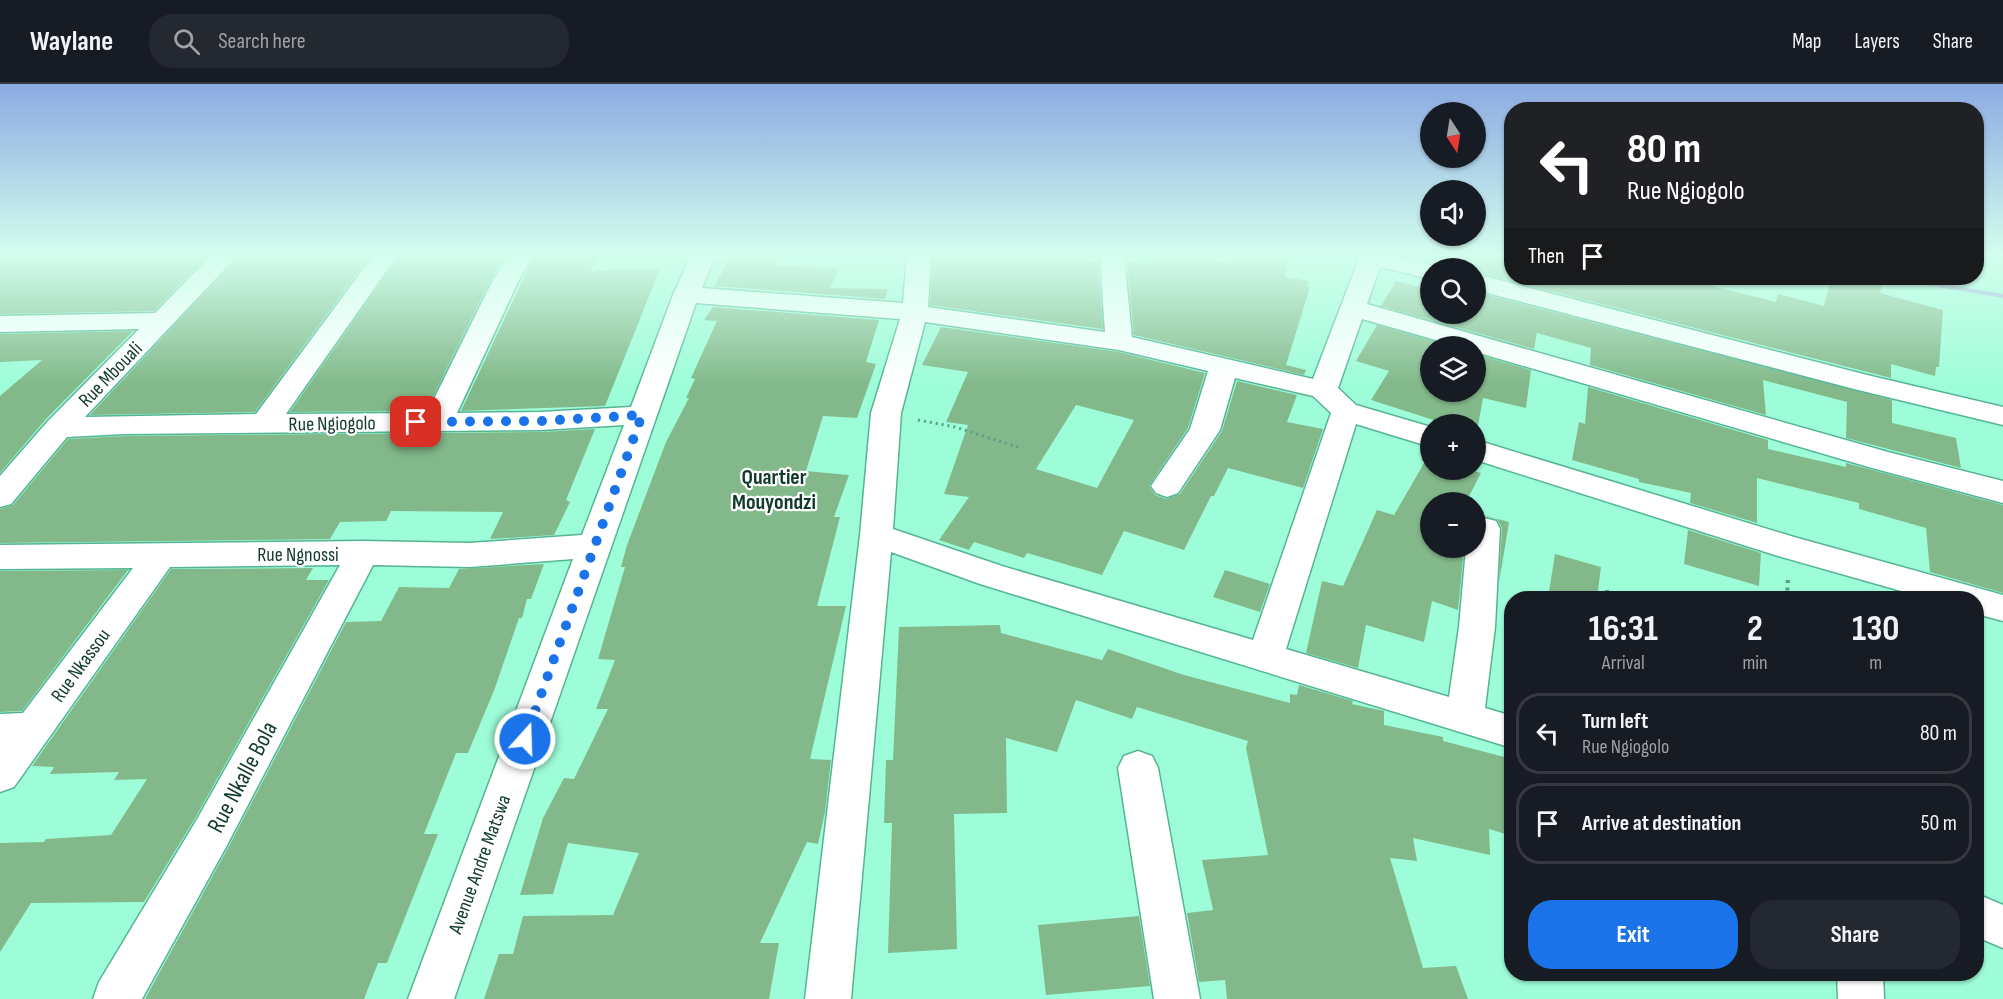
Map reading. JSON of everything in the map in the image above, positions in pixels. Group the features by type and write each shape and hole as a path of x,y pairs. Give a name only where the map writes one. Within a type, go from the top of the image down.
{"street":[{"name":"Rue Mbouali","path":"0,496 58,428 182,299"},
{"path":"263,424 354,299"},
{"path":"438,421 497,299"},
{"name":"Avenue Andre Matswa","path":"430,999 685,299"},
{"path":"736,299 915,312 956,320 1119,342 1335,400 1420,433"},
{"path":"828,999 876,535 885,413 915,312 916,299"},
{"path":"1115,299 1119,342"},
{"path":"1265,657 1335,400 1357,299"},
{"path":"1571,299 1864,383 2003,416"},
{"path":"1354,308 1882,461 2003,492"},
{"path":"0,324 160,321"},
{"path":"1167,486 1205,430 1223,369"},
{"name":"Rue Ngiogolo","path":"58,428 124,425 541,421 642,415"},
{"path":"1486,453 1790,548 1944,591"},
{"path":"876,535 992,575 1504,729"},
{"name":"Rue Ngnossi","path":"0,557 363,553 470,555 595,546"},
{"name":"Rue Nkalle Bola","path":"116,999 211,834 363,553"},
{"name":"Rue Nkassou","path":"0,775 17,730 161,554"},
{"path":"1465,716 1477,627 1482,558"},
{"path":"1984,603 2003,608"},
{"path":"1138,768 1177,999"},
{"path":"1984,918 2003,927"},
{"path":"1860,981 1861,999"}],"path":[{"path":"885,413 955,427 1018,447"}],"building":[{"path":"0,299 166,299 154,311 0,314"},
{"path":"199,299 339,299 255,412 90,415"},
{"path":"369,299 481,299 426,411 290,412"},
{"path":"514,299 648,299 605,406 461,411"},
{"path":"930,299 1101,299 1103,329 930,305"},
{"path":"1131,299 1306,299 1286,365 1306,370 1304,375 1134,335"},
{"path":"1385,299 1420,299 1420,317 1381,306"},
{"path":"1486,299 1502,299 1892,400 1892,423 1956,438 1961,468 1846,438 1847,402 1763,380 1766,415 1590,365 1591,348 1537,333 1534,349 1445,324 1486,324"},
{"path":"1581,299 1763,299 1776,302 1777,299 1796,299 1824,306 1826,299 1901,299 1943,310 1939,367 1936,367 1935,376 1891,364 1891,378"},
{"path":"713,307 879,320 866,362 876,364 857,418 823,416 806,471 849,475 834,517 840,517 817,606 846,606 810,759 831,760 825,812 818,844 807,842 760,943 779,943 769,999 484,999 499,954 513,954 523,916 613,915 639,853 568,843 553,894 520,895 543,818 564,778 574,779 608,709 596,709 615,660 598,659 625,567 621,567 627,545 666,442 689,398 686,398 695,379 691,378 717,321 704,320"},
{"path":"1377,325 1420,337 1420,402 1482,402 1480,414 1420,416 1371,400 1389,371 1356,361"},
{"path":"941,327 1119,352 1205,373 1188,428 1149,486 1155,495 1166,499 1180,494 1222,431 1237,381 1297,395 1287,422 1323,429 1303,488 1228,468 1184,550 1124,531 1102,575 1027,553 1024,558 974,542 969,550 939,540 969,497 944,494 968,425 946,422 968,372 922,365","holes":["1076,405 1134,420 1097,488 1036,469"]},
{"path":"133,331 46,419 0,473 0,396 42,360 0,362 0,334"},
{"path":"1486,357 1531,370 1526,408 1486,399"},
{"path":"1588,387 1768,440 1768,449 1846,467 1846,463 2003,505 2003,593 1930,572 1926,528 1859,509 1859,503 1757,478 1757,523 1690,503 1691,493 1639,482 1639,479 1572,460 1579,422 1585,424"},
{"path":"595,429 566,500 570,502 554,535 490,539 503,512 391,511 386,521 340,522 330,539 0,543 0,509 13,505 68,439 124,436 541,432"},
{"path":"1420,470 1420,480 1477,480 1471,492 1420,492 1420,558 1463,558 1458,610 1432,601 1424,642 1366,625 1358,668 1306,653 1322,581 1343,586 1377,510 1394,515"},
{"path":"1486,516 1509,522 1499,583 1502,528 1497,519"},
{"path":"1688,530 1761,553 1759,586 1684,564"},
{"path":"1555,554 1601,567 1598,591 1549,591"},
{"path":"544,564 531,599 527,599 522,618 519,618 495,688 468,753 456,753 424,834 438,834 387,963 378,963 364,999 145,999 228,848 346,622 381,621 399,587 449,588 459,569"},
{"path":"313,568 306,580 329,580 194,820 144,902 31,903 0,952 0,843 44,842 46,839 111,835 147,779 114,780 119,772 50,774 54,767 32,766 171,569"},
{"path":"128,570 22,711 0,712 0,571"},
{"path":"1225,570 1270,584 1260,612 1213,597"},
{"path":"1000,625 1001,633 1102,660 1108,649 1184,675 1290,703 1290,694 1297,695 1299,685 1353,701 1352,704 1384,711 1384,725 1443,737 1443,741 1504,757 1504,834 1489,829 1490,855 1413,838 1417,861 1390,858 1423,968 1456,966 1468,999 1227,999 1225,980 1199,982 1187,913 1213,910 1202,860 1268,855 1246,748 1248,741 1137,707 1132,719 1076,700 1057,752 1006,738 1007,813 954,814 957,949 888,953 892,823 884,823 886,760 893,760 899,627"},
{"path":"1139,916 1150,986 1046,995 1038,925"}],"district":[{"name":"Quartier Mouyondzi","path":"774,488"}],"route":[{"path":"416,422 541,421 642,415 525,739"}]}
